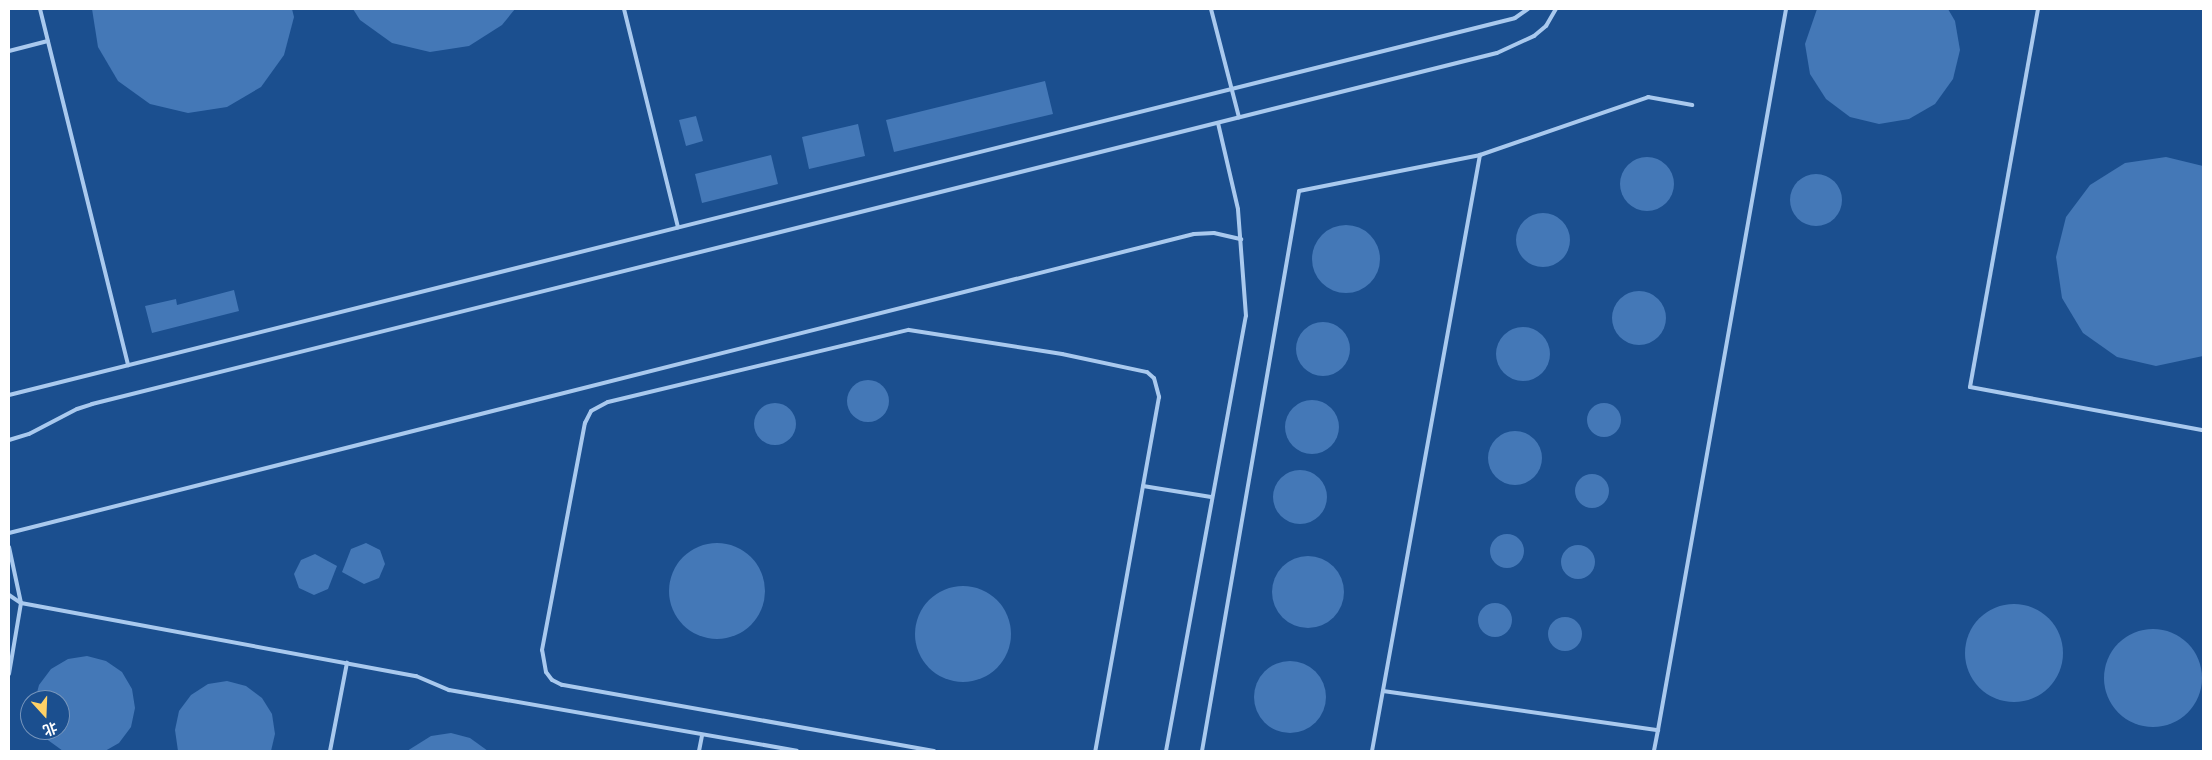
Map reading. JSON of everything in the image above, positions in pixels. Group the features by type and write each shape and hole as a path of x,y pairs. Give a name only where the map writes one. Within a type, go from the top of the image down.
{"lane":[{"path":"40,9 128,365"},
{"path":"624,9 678,227"},
{"path":"1212,9 1239,117"},
{"path":"9,395 1515,18 1528,9"},
{"path":"9,440 29,434 77,409 92,404 1497,53 1534,36 1546,26 1556,9"},
{"path":"1654,751 1786,9"},
{"path":"2038,9 1970,387 2203,430"},
{"path":"9,51 48,41"},
{"path":"1202,751 1299,191 1480,155 1648,97 1692,105"},
{"path":"1166,751 1211,497 1246,316 1238,209 1218,123"},
{"path":"1372,751 1480,155"},
{"path":"9,533 1194,234 1214,233 1241,239"},
{"path":"934,751 562,685 552,680 546,672 542,650 585,423 591,412 608,402 896,331 926,331 1135,367 1147,372 1154,378 1159,397 1095,751"},
{"path":"1143,486 1211,497"},
{"path":"9,547 22,603 9,674"},
{"path":"9,595 22,603 416,676 449,690 797,751"},
{"path":"330,751 346,663"},
{"path":"1383,691 1658,730"},
{"path":"699,751 702,735"}],"building":[{"path":"92,9 292,9 294,17 284,55 261,87 227,107 188,113 150,104 118,81 98,47"},
{"path":"353,9 515,9 502,25 469,46 430,52 392,43 360,20"},
{"path":"1817,9 1948,9 1955,21 1960,50 1953,79 1935,104 1909,119 1879,124 1850,117 1826,99 1810,74 1805,44"},
{"path":"1045,81 1053,114 894,152 886,120"},
{"path":"696,116 703,141 686,146 679,120"},
{"path":"858,124 865,156 809,169 802,137"},
{"path":"771,155 778,184 702,203 695,174"},
{"path":"1642,157 1652,157 1662,161 1670,169 1674,184 1670,199 1662,207 1652,211 1642,211 1632,207 1624,199 1620,189 1620,179 1624,169 1632,161"},
{"path":"2166,157 2203,166 2203,356 2156,366 2117,357 2083,333 2062,298 2056,257 2066,217 2090,185 2125,163"},
{"path":"1811,174 1821,174 1835,181 1842,195 1842,205 1835,219 1821,226 1811,226 1801,222 1794,215 1790,205 1790,195 1794,185 1801,178"},
{"path":"1538,213 1548,213 1558,217 1566,225 1570,240 1566,255 1558,263 1548,267 1538,267 1528,263 1520,255 1516,245 1516,235 1520,225 1528,217"},
{"path":"1346,225 1359,228 1370,235 1377,246 1380,259 1377,272 1370,283 1359,290 1346,293 1333,290 1322,283 1315,272 1312,259 1315,246 1322,235 1333,228"},
{"path":"234,290 239,311 152,333 145,306 176,299 177,305"},
{"path":"1634,291 1644,291 1654,295 1662,303 1666,318 1662,333 1654,341 1644,345 1634,345 1624,341 1616,333 1612,323 1612,313 1616,303 1624,295"},
{"path":"1318,322 1328,322 1338,326 1346,334 1350,349 1346,364 1338,372 1328,376 1318,376 1308,372 1300,364 1296,354 1296,344 1300,334 1308,326"},
{"path":"1518,327 1528,327 1538,331 1546,339 1550,354 1546,369 1538,377 1528,381 1518,381 1508,377 1500,369 1496,359 1496,349 1500,339 1508,331"},
{"path":"868,380 883,386 889,401 883,416 868,422 853,416 847,401 853,386"},
{"path":"1307,400 1317,400 1327,404 1335,412 1339,427 1335,442 1327,450 1317,454 1307,454 1297,450 1289,442 1285,432 1285,422 1289,412 1297,404"},
{"path":"771,403 779,403 790,409 796,424 790,439 779,445 771,445 760,439 754,428 754,420 760,409"},
{"path":"1604,403 1611,404 1616,408 1620,413 1620,427 1616,432 1611,436 1604,437 1597,436 1592,432 1588,427 1587,420 1588,413 1592,408 1597,404"},
{"path":"1510,431 1520,431 1530,435 1538,443 1542,458 1538,473 1530,481 1520,485 1510,485 1500,481 1492,473 1488,463 1488,453 1492,443 1500,435"},
{"path":"1295,470 1305,470 1315,474 1323,482 1327,497 1323,512 1315,520 1305,524 1295,524 1285,520 1277,512 1273,502 1273,492 1277,482 1285,474"},
{"path":"1592,474 1599,475 1604,479 1608,484 1608,498 1604,503 1599,507 1592,508 1585,507 1580,503 1576,498 1575,491 1576,484 1580,479 1585,475"},
{"path":"1507,534 1514,535 1519,539 1523,544 1523,558 1519,563 1514,567 1507,568 1500,567 1495,563 1491,558 1490,551 1491,544 1495,539 1500,535"},
{"path":"366,543 380,550 385,564 379,578 364,584 342,572 351,549"},
{"path":"717,543 735,547 751,557 761,573 765,591 761,609 751,625 735,635 717,639 699,635 683,625 673,609 669,591 673,573 683,557 699,547"},
{"path":"1578,545 1585,546 1590,550 1594,555 1594,569 1590,574 1585,578 1578,579 1571,578 1566,574 1562,569 1561,562 1562,555 1566,550 1571,546"},
{"path":"315,554 337,566 328,589 314,595 299,588 294,574 301,560"},
{"path":"1315,556 1334,566 1342,578 1344,592 1342,606 1334,618 1322,626 1301,628 1282,618 1274,606 1272,585 1282,566 1294,558"},
{"path":"963,586 981,590 997,600 1007,616 1011,634 1007,652 997,668 981,678 963,682 945,678 929,668 919,652 915,634 919,616 929,600 945,590"},
{"path":"1495,603 1502,604 1507,608 1511,613 1511,627 1507,632 1502,636 1495,637 1488,636 1483,632 1479,627 1478,620 1479,613 1483,608 1488,604"},
{"path":"2014,604 2033,608 2049,618 2059,634 2063,653 2059,672 2049,688 2033,698 2014,702 1995,698 1979,688 1969,672 1965,653 1969,634 1979,618 1995,608"},
{"path":"1565,617 1572,618 1577,622 1581,627 1581,641 1577,646 1572,650 1565,651 1558,650 1553,646 1549,641 1548,634 1549,627 1553,622 1558,618"},
{"path":"2153,629 2163,630 2180,637 2194,651 2201,668 2201,688 2194,705 2180,719 2163,726 2153,727 2143,726 2126,719 2112,705 2105,688 2104,678 2105,668 2112,651 2126,637 2143,630"},
{"path":"87,656 106,661 122,672 132,689 135,708 131,727 119,743 105,751 63,751 48,740 70,740 70,690 38,690 39,685 51,669 68,659"},
{"path":"1297,661 1316,671 1324,683 1326,697 1324,711 1316,723 1304,731 1283,733 1264,723 1256,711 1254,690 1264,671 1276,663"},
{"path":"227,681 246,686 262,698 272,714 275,734 271,751 178,751 175,730 179,711 191,695 208,684"},
{"path":"451,733 470,738 488,751 407,751 431,736"}]}
